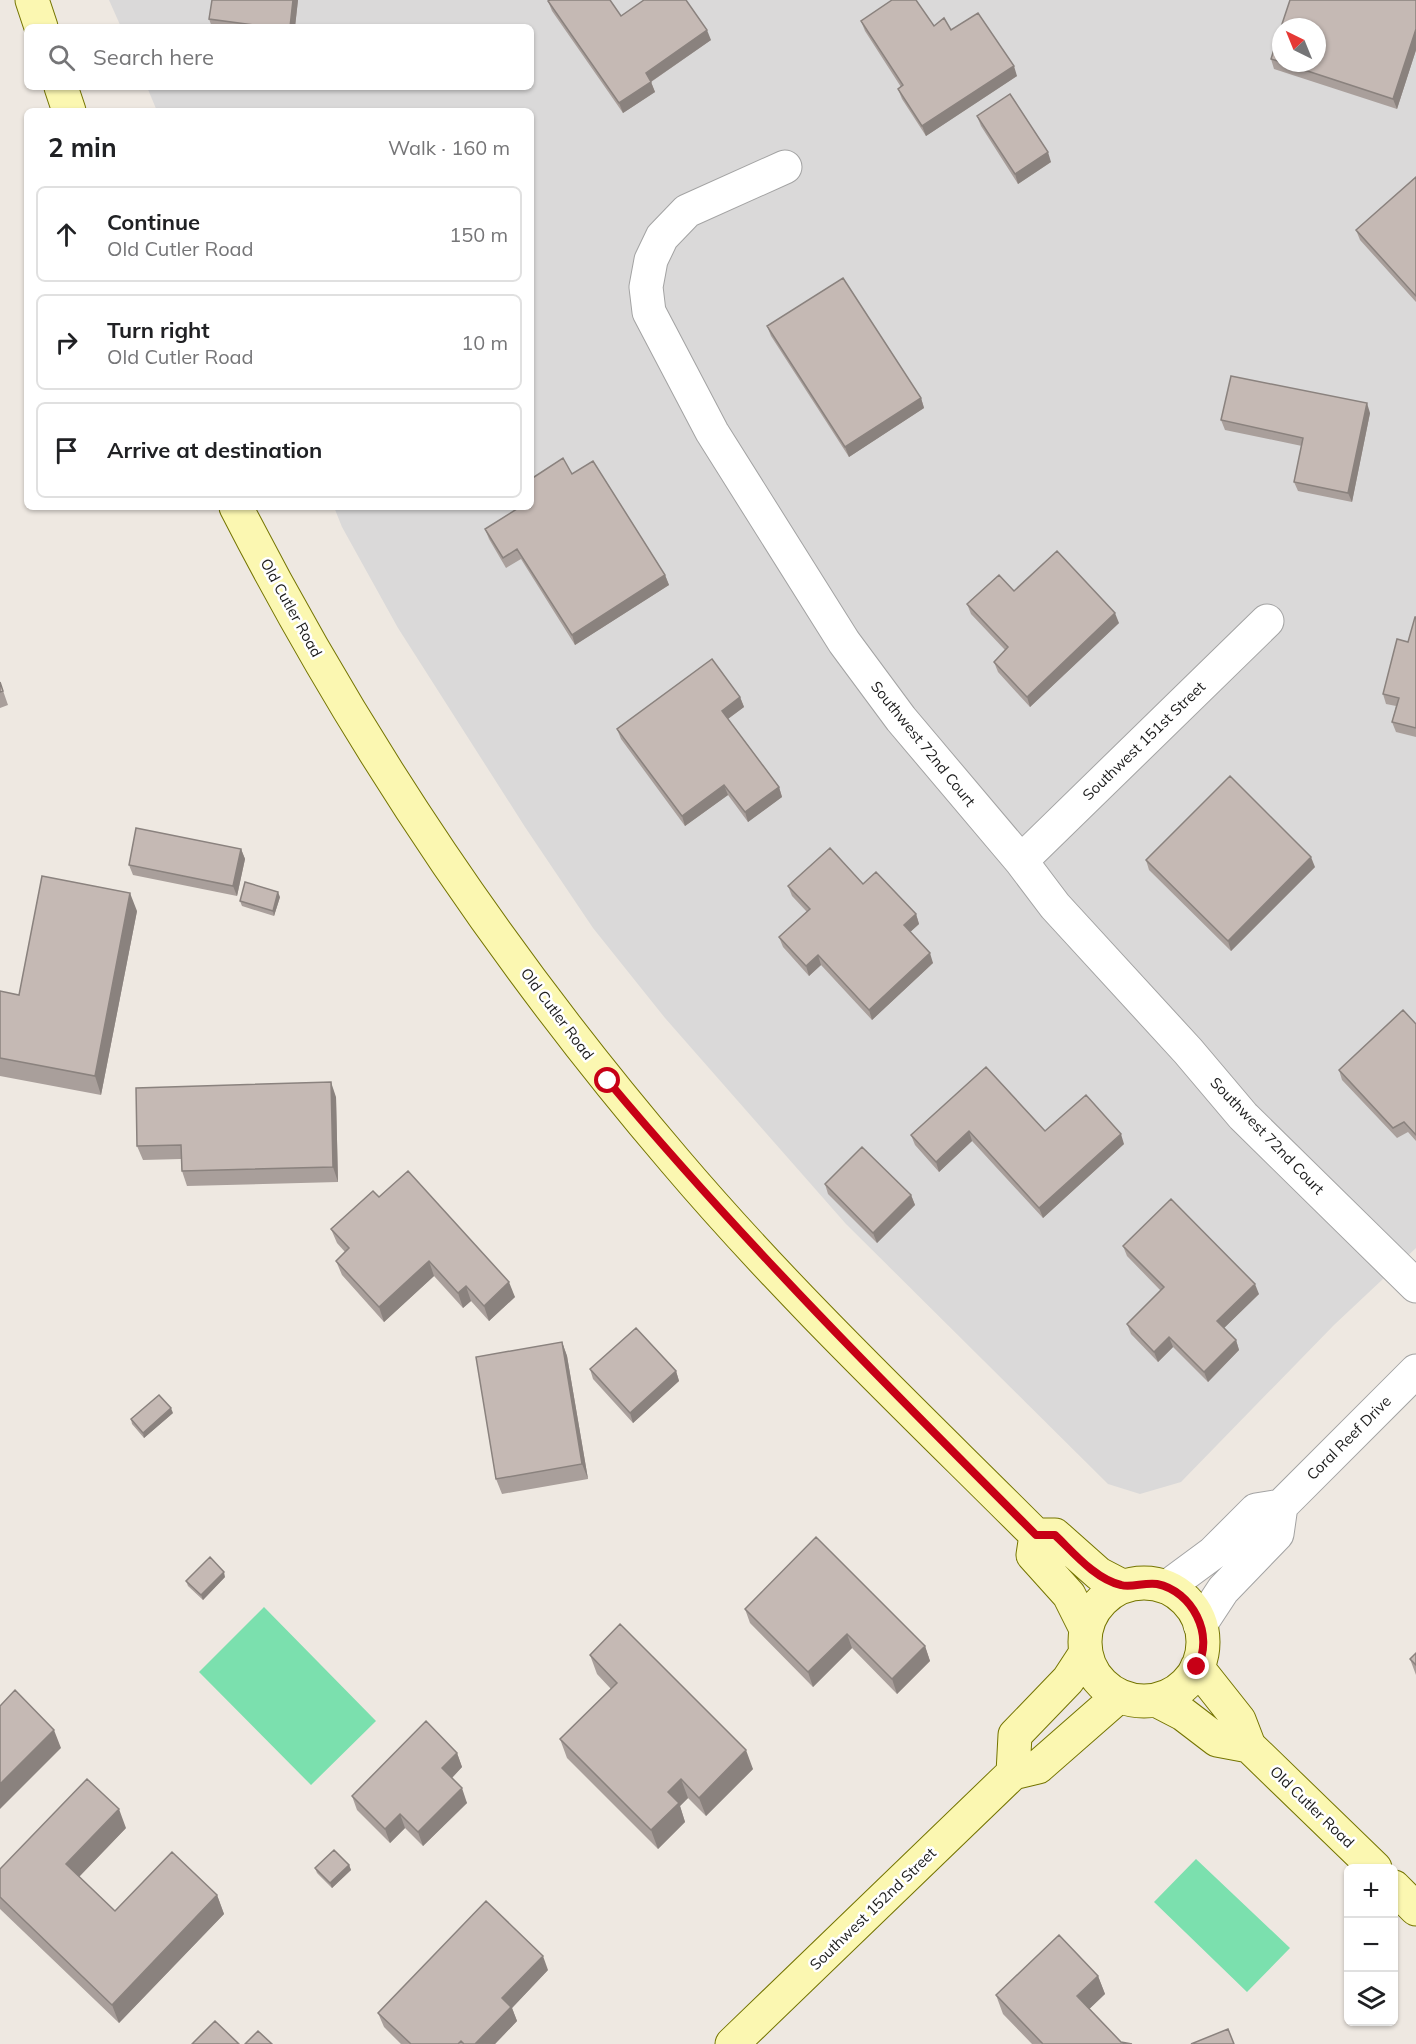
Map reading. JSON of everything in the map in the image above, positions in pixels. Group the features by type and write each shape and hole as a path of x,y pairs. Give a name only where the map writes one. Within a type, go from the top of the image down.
{"main road":[{"path":"32,0 40,24"},
{"path":"62,90 68,108"},
{"name":"Old Cutler Road","path":"238,510 333,682 419,823 520,965 608,1081 676,1163 806,1304 1036,1535"},
{"path":"1013,1773 1015,1735 1068,1680 1085,1642 1097,1604 1122,1586 1144,1582 1167,1587 1187,1601 1200,1625 1203,1646 1197,1667 1180,1688 1156,1700 1133,1701 1119,1696 1102,1684 1091,1671 1085,1642 1069,1596 1033,1556 1036,1535 1055,1535 1099,1574 1122,1586"},
{"name":"Old Cutler Road","path":"1197,1667 1239,1720 1249,1746 1370,1864"},
{"name":"Southwest 152nd Street","path":"732,2044 1013,1773 1038,1767 1119,1696"},
{"path":"1156,1700 1183,1714 1217,1740 1249,1746"},
{"path":"1398,1891 1416,1909"}],"street":[{"name":"Southwest 72nd Court","path":"784,167 687,211 668,230 654,252 648,270 646,293 649,312 712,432 849,650 901,719 1021,861 1055,906 1172,1033 1244,1116 1416,1286"},
{"name":"Southwest 151st Street","path":"1021,861 1267,621"},
{"name":"Coral Reef Drive","path":"1281,1506 1416,1371"},
{"path":"1167,1587 1213,1553 1256,1510 1281,1506 1277,1534 1223,1590 1200,1625"}],"shaded area":[{"path":"109,0 1416,0 1416,1248 1334,1325 1181,1482 1140,1494 1108,1484 846,1224 665,1018 593,928 525,827 398,628 342,527 335,510 534,510 534,108 156,108 148,90 534,90 534,24 120,24"}],"green space":[{"path":"264,1607 376,1721 311,1785 199,1672"},
{"path":"1196,1859 1290,1948 1247,1992 1154,1902"}],"building":[{"path":"212,0 293,0 290,24 246,24 209,19"},
{"path":"610,0 621,16 644,0 686,0 707,30 646,73 651,82 619,103 548,1"},
{"path":"892,0 916,0 934,26 944,18 951,30 978,13 1014,66 922,126 898,89 903,85 861,21"},
{"path":"1290,0 1416,0 1416,29 1393,99 1310,72 1326,72 1326,18 1284,18"},
{"path":"1010,94 1048,152 1015,174 977,116"},
{"path":"1416,177 1416,296 1356,230"},
{"path":"843,278 921,398 845,447 767,326"},
{"path":"1231,376 1367,403 1348,493 1294,482 1303,438 1221,420"},
{"path":"563,458 572,474 593,461 665,575 572,635 517,549 503,558 485,529 515,510 534,510 534,477"},
{"path":"1057,551 1115,613 1027,697 994,662 1008,647 967,604 999,575 1014,591"},
{"path":"1415,617 1416,728 1392,722 1399,698 1383,694 1397,639 1408,642"},
{"path":"712,659 740,697 722,711 779,787 745,812 724,785 682,816 617,729"},
{"path":"1230,776 1311,857 1228,941 1146,860"},
{"path":"136,828 241,849 233,886 129,865"},
{"path":"830,848 863,884 876,872 916,914 904,925 930,953 869,1010 818,955 806,966 779,937 810,909 788,886"},
{"path":"42,876 130,893 95,1076 0,1058 0,991 19,995"},
{"path":"245,882 278,892 273,911 240,901"},
{"path":"1403,1010 1416,1024 1416,1135 1404,1122 1393,1128 1339,1070"},
{"path":"986,1067 1045,1131 1086,1095 1121,1134 1039,1208 969,1131 936,1162 911,1135"},
{"path":"331,1082 333,1167 182,1171 181,1145 137,1146 136,1088"},
{"path":"862,1147 911,1195 873,1233 825,1184"},
{"path":"408,1171 509,1282 484,1306 466,1286 458,1293 429,1261 379,1307 336,1261 349,1248 331,1229 373,1191 379,1197"},
{"path":"1171,1199 1255,1284 1217,1321 1236,1340 1204,1372 1169,1337 1154,1352 1127,1324 1164,1287 1123,1246"},
{"path":"636,1328 676,1371 630,1413 590,1369"},
{"path":"562,1342 582,1464 496,1479 476,1357"},
{"path":"159,1395 171,1408 143,1433 131,1419"},
{"path":"816,1537 925,1646 892,1679 847,1634 808,1672 745,1609"},
{"path":"210,1557 224,1572 201,1595 186,1581"},
{"path":"620,1624 746,1750 699,1798 681,1779 668,1792 679,1803 651,1830 560,1739 617,1683 590,1655"},
{"path":"1416,1653 1416,1665 1410,1659"},
{"path":"15,1690 54,1730 0,1784 0,1706"},
{"path":"426,1721 457,1753 442,1768 462,1788 418,1832 400,1814 385,1829 352,1796"},
{"path":"87,1779 119,1809 66,1864 115,1911 172,1852 217,1895 112,2005 0,1897 0,1869"},
{"path":"334,1850 349,1865 330,1883 315,1868"},
{"path":"486,1901 543,1956 502,1998 511,2007 475,2044 464,2044 461,2041 458,2044 411,2044 378,2013"},
{"path":"1059,1935 1098,1976 1077,1996 1121,2042 1132,2044 1043,2044 996,1995"},
{"path":"215,2021 239,2044 192,2044"},
{"path":"1228,2029 1234,2044 1191,2044"},
{"path":"258,2031 272,2044 245,2044"}],"route":[{"path":"608,1081 676,1163 762,1258 1036,1535 1055,1535 1099,1574 1122,1586 1144,1582 1160,1584 1175,1591 1187,1601 1197,1614 1202,1630 1203,1646 1197,1667"}]}
